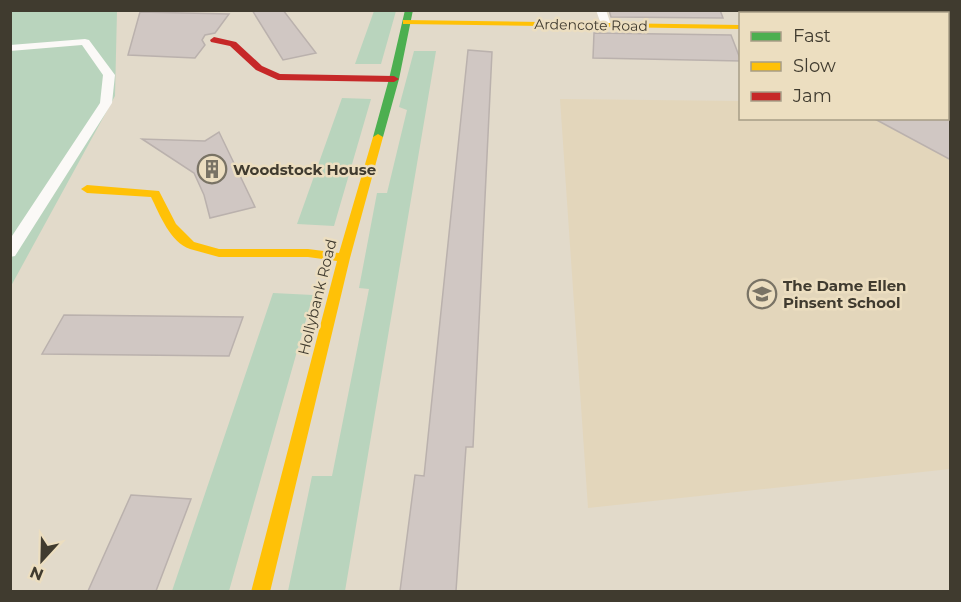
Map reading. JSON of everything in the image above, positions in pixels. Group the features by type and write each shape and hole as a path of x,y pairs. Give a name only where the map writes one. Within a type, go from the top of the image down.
{"street":[{"name":"Ardencote Road","path":"408,16 606,25 739,27"},
{"name":"Hollybank Road","path":"260,591 344,258 394,79 408,16"},
{"path":"214,40 233,44 259,68 278,76 394,79"},
{"path":"87,189 155,194 171,226 190,245 219,253 308,253 344,258"}],"lane":[{"path":"601,10 606,25"},
{"path":"10,48 85,42 109,75 106,103 10,252"}],"shaded area":[{"name":"The Dame Ellen Pinsent School","path":"950,41 950,469 588,508 560,99 739,101 739,120 949,120"}],"green space":[{"path":"11,11 117,11 115,96 11,286"},
{"path":"374,11 396,11 381,64 355,64"},
{"path":"414,51 436,51 345,591 288,591 312,476 332,476 369,289 359,288 377,193 387,193 407,110 399,107"},
{"path":"342,98 371,99 334,226 297,224"},
{"path":"273,293 313,295 229,591 172,591"}],"building":[{"path":"252,10 283,10 316,53 283,60"},
{"path":"609,10 720,10 723,18 611,17"},
{"path":"140,12 229,14 215,33 205,35 202,40 205,45 195,58 128,55"},
{"path":"594,33 731,35 739,61 593,58"},
{"path":"468,50 492,52 473,447 466,447 456,591 400,591 415,475 424,476"},
{"path":"951,118 951,160 877,120 949,120"},
{"name":"Woodstock House","path":"219,132 255,207 210,218 204,195 194,173 142,139 205,141"},
{"path":"64,315 243,317 229,356 42,354"},
{"path":"131,495 191,499 156,591 88,591"}],"traffic: fast":[{"path":"378,137 409,10"}],"traffic: slow":[{"path":"406,22 739,27"},
{"path":"260,592 344,258 378,137"},
{"path":"87,189 155,194 171,226 190,245 219,253 308,253 344,258"}],"traffic: jam":[{"path":"214,40 233,44 259,68 278,77 394,79"}],"place":[{"name":"Woodstock House","path":"212,169"},
{"name":"The Dame Ellen Pinsent School","path":"762,294"}]}
